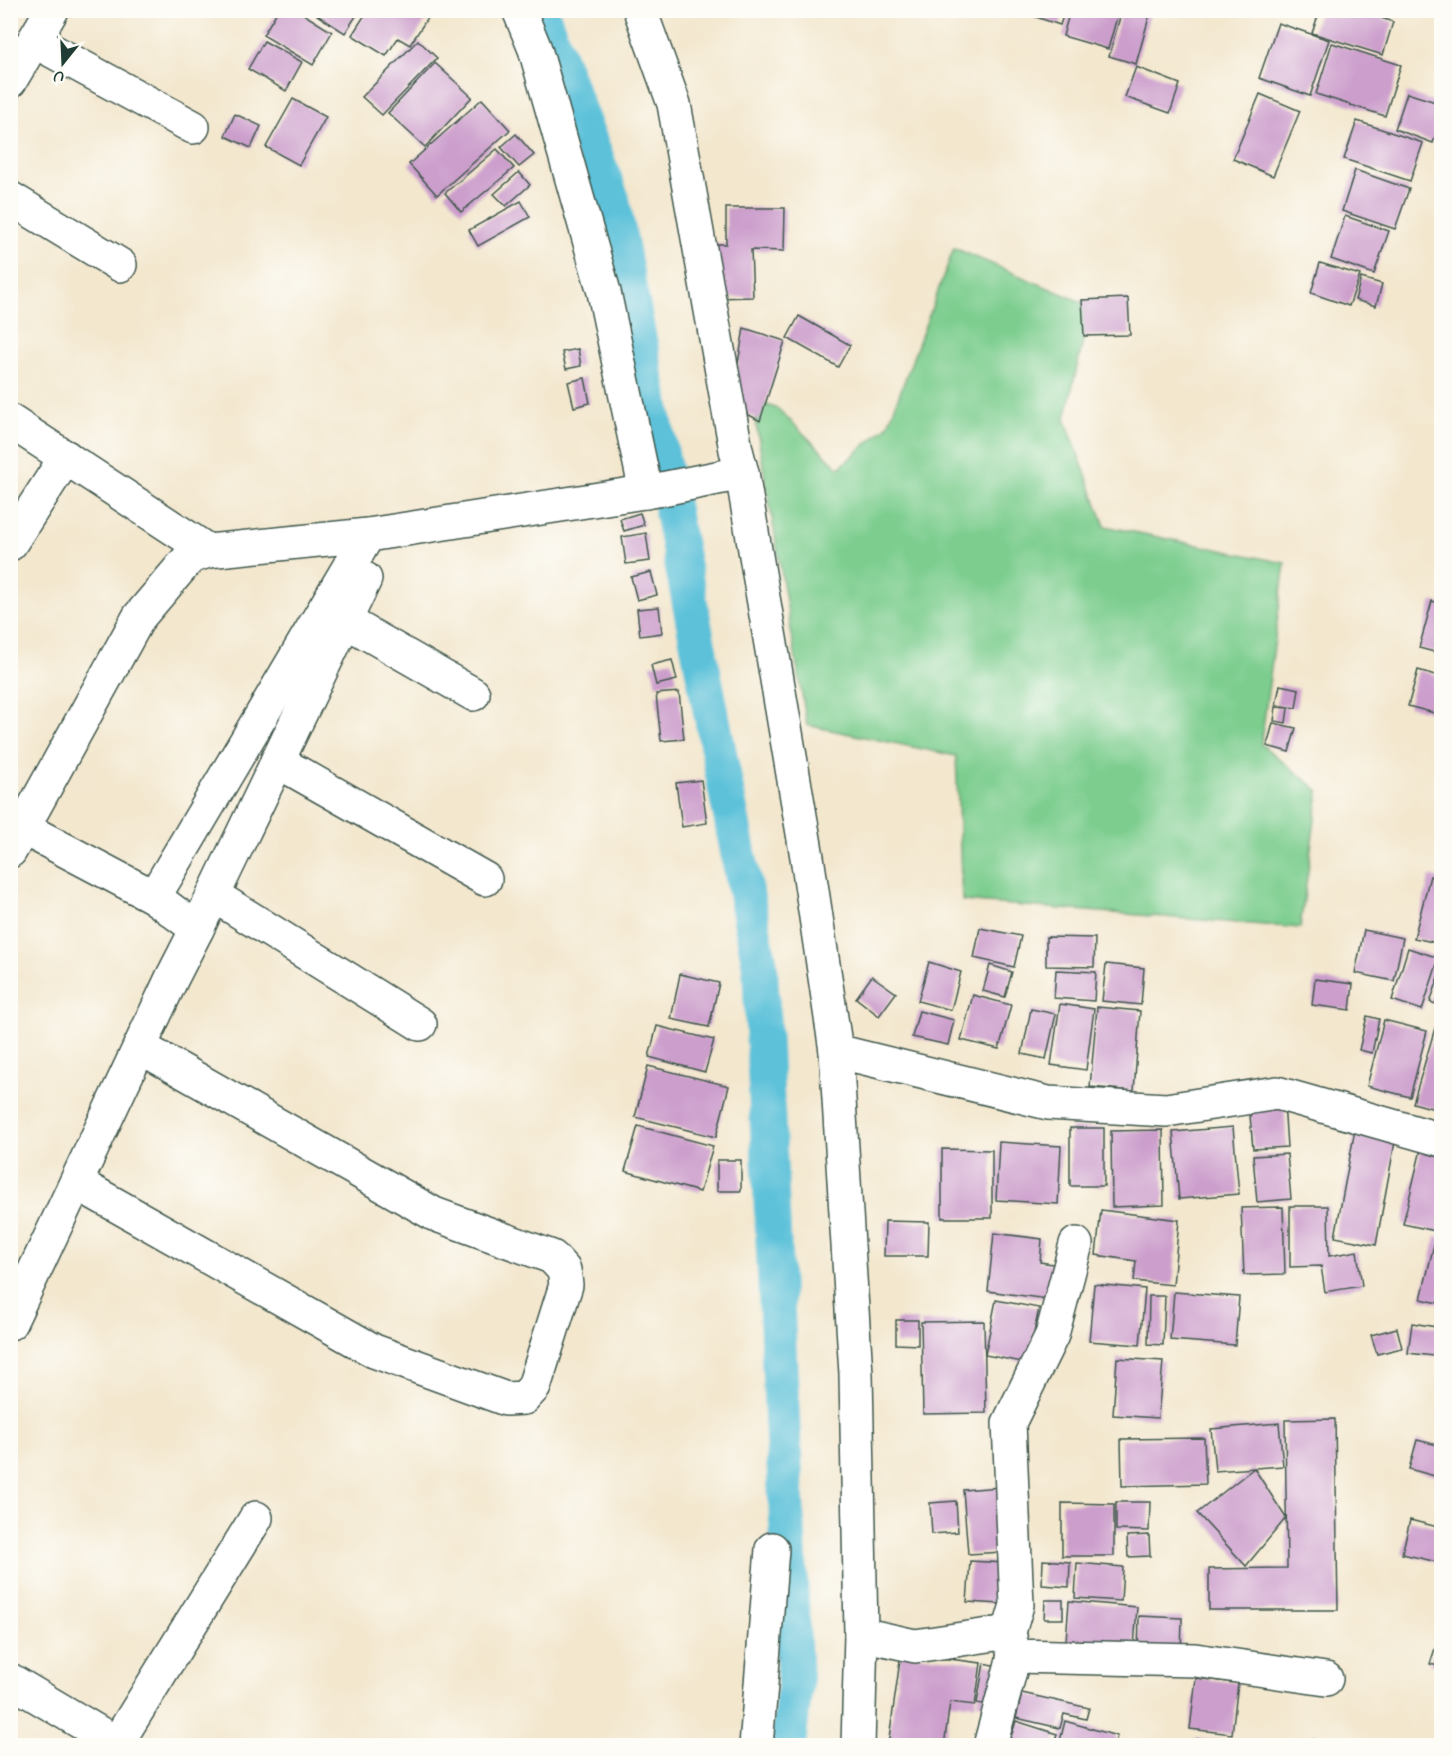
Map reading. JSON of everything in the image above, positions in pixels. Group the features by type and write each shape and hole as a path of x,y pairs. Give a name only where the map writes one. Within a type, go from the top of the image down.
{"street":[{"path":"10,81 52,10"},
{"path":"519,10 536,49 604,292 651,491"},
{"path":"640,10 674,104 736,450 735,475 807,857 837,1051 856,1374 861,1634 858,1746"},
{"path":"34,41 193,127"},
{"path":"10,198 120,265"},
{"path":"10,421 208,551"},
{"path":"10,544 66,457"},
{"path":"197,929 154,897 17,839 139,617 190,556 208,551 377,534 651,491 735,475"},
{"path":"10,1323 345,621 377,534"},
{"path":"154,897 377,534"},
{"path":"345,621 472,694"},
{"path":"277,761 485,879"},
{"path":"213,895 420,1024"},
{"path":"77,1184 374,1351 506,1399 524,1398 534,1387 566,1285 564,1270 552,1257 434,1214 140,1047"},
{"path":"837,1051 1048,1103 1166,1110 1277,1093 1442,1140"},
{"path":"990,1746 1012,1644 1017,1605 1009,1423 1052,1335 1076,1244"},
{"path":"10,1680 119,1744 256,1518"},
{"path":"756,1746 772,1550"},
{"path":"861,1634 915,1646 1012,1644 1195,1660 1326,1678"}],"green space":[{"path":"954,248 1091,306 1065,419 1105,526 1285,563 1261,744 1319,791 1300,928 962,901 956,756 807,725 752,400 778,409 839,468 888,425"}],"building":[{"path":"278,10 297,10 332,32 313,65 263,35"},
{"path":"321,10 360,10 345,33 317,15"},
{"path":"368,10 424,10 430,14 410,45 398,38 386,56 352,35"},
{"path":"1032,10 1065,10 1060,25 1030,15"},
{"path":"1070,10 1119,10 1108,49 1063,36"},
{"path":"1122,10 1151,10 1136,64 1109,56"},
{"path":"1320,10 1358,10 1393,22 1383,55 1312,33"},
{"path":"1367,10 1391,10 1388,18"},
{"path":"1278,23 1329,40 1310,96 1259,78"},
{"path":"418,40 437,58 382,115 362,97"},
{"path":"264,41 302,62 286,91 248,69"},
{"path":"1332,43 1401,65 1385,116 1316,94"},
{"path":"435,63 472,97 425,147 388,113"},
{"path":"1136,67 1180,84 1170,113 1125,97"},
{"path":"1407,93 1442,104 1442,117 1433,143 1395,129"},
{"path":"1260,94 1300,111 1273,176 1233,159"},
{"path":"293,99 326,117 299,165 266,147"},
{"path":"482,99 510,130 437,195 409,164"},
{"path":"235,114 261,126 251,148 225,136"},
{"path":"1357,121 1423,143 1410,181 1344,159"},
{"path":"516,134 534,155 519,167 501,147"},
{"path":"497,149 514,168 461,212 445,193"},
{"path":"1355,170 1409,189 1395,229 1342,211"},
{"path":"519,172 530,185 506,206 494,194"},
{"path":"521,201 530,217 478,246 469,230"},
{"path":"726,208 785,208 784,251 751,250 753,297 716,298 714,244 726,244"},
{"path":"1345,216 1389,231 1374,274 1331,259"},
{"path":"1320,263 1360,275 1349,306 1311,293"},
{"path":"1361,278 1382,284 1376,306 1355,300"},
{"path":"1128,298 1130,335 1084,336 1082,300"},
{"path":"799,316 850,345 838,367 787,338"},
{"path":"744,328 785,341 760,421 731,405"},
{"path":"578,349 581,366 566,369 562,352"},
{"path":"585,378 590,403 574,407 568,382"},
{"path":"640,513 644,525 624,531 620,519"},
{"path":"646,533 650,561 626,564 622,537"},
{"path":"651,572 657,595 637,600 631,577"},
{"path":"1432,601 1442,604 1442,654 1419,648"},
{"path":"659,607 662,633 640,636 637,609"},
{"path":"672,660 677,680 656,685 651,665"},
{"path":"1418,670 1442,677 1442,703 1438,714 1408,706"},
{"path":"1280,685 1299,689 1296,708 1276,705"},
{"path":"679,692 684,739 661,741 656,694"},
{"path":"1276,707 1288,708 1286,723 1274,721"},
{"path":"1273,723 1296,728 1289,752 1267,746"},
{"path":"1442,776 1442,792 1437,790"},
{"path":"701,780 707,823 682,827 676,783"},
{"path":"1430,876 1442,879 1442,944 1414,938"},
{"path":"980,928 1021,936 1014,967 974,958"},
{"path":"1364,930 1403,938 1394,981 1355,973"},
{"path":"1046,937 1095,938 1094,967 1046,966"},
{"path":"1408,948 1439,958 1422,1010 1392,1000"},
{"path":"929,962 961,972 951,1010 918,1001"},
{"path":"1106,964 1144,968 1141,1005 1102,1001"},
{"path":"990,965 1012,972 1005,997 983,991"},
{"path":"1442,969 1442,1006 1430,1002"},
{"path":"1056,970 1096,972 1094,1001 1054,998"},
{"path":"680,974 719,983 709,1027 671,1019"},
{"path":"872,976 896,993 879,1016 856,998"},
{"path":"1315,979 1353,984 1350,1010 1312,1005"},
{"path":"973,995 1011,1005 999,1049 961,1040"},
{"path":"1060,1004 1094,1009 1086,1070 1051,1065"},
{"path":"1097,1007 1140,1011 1134,1091 1090,1087"},
{"path":"1031,1009 1056,1014 1046,1059 1022,1054"},
{"path":"919,1011 954,1020 948,1045 912,1037"},
{"path":"1367,1016 1379,1019 1372,1053 1359,1050"},
{"path":"1384,1020 1427,1031 1410,1097 1367,1086"},
{"path":"657,1026 714,1040 705,1072 649,1057"},
{"path":"1435,1028 1442,1030 1442,1111 1413,1103"},
{"path":"648,1066 729,1086 716,1137 635,1117"},
{"path":"1284,1102 1287,1147 1253,1149 1249,1104"},
{"path":"1356,1124 1397,1131 1376,1245 1335,1237"},
{"path":"638,1126 713,1146 700,1192 625,1171"},
{"path":"1233,1127 1239,1194 1179,1199 1173,1132"},
{"path":"1070,1128 1104,1128 1104,1186 1070,1186"},
{"path":"1163,1130 1164,1205 1112,1207 1111,1131"},
{"path":"1423,1141 1442,1146 1442,1224 1440,1232 1403,1224"},
{"path":"999,1142 1061,1146 1058,1204 996,1200"},
{"path":"942,1149 992,1150 992,1218 942,1218"},
{"path":"1287,1154 1291,1199 1257,1202 1253,1156"},
{"path":"717,1160 741,1160 741,1191 717,1191"},
{"path":"1290,1206 1328,1206 1329,1256 1357,1251 1362,1286 1325,1292 1321,1266 1290,1267"},
{"path":"1283,1207 1285,1274 1244,1275 1241,1208"},
{"path":"1101,1210 1179,1220 1173,1285 1134,1281 1136,1261 1096,1255"},
{"path":"885,1221 929,1222 928,1256 884,1256"},
{"path":"994,1233 1042,1239 1040,1262 1059,1265 1054,1300 988,1291"},
{"path":"1436,1236 1442,1237 1442,1304 1421,1299"},
{"path":"1094,1284 1145,1289 1140,1345 1089,1341"},
{"path":"1174,1292 1239,1297 1235,1345 1170,1340"},
{"path":"1149,1296 1165,1296 1163,1345 1148,1344"},
{"path":"996,1300 1039,1308 1028,1363 985,1355"},
{"path":"896,1320 918,1320 918,1345 896,1344"},
{"path":"984,1321 986,1413 923,1414 921,1322"},
{"path":"1412,1323 1442,1328 1442,1357 1408,1353"},
{"path":"1397,1328 1402,1348 1377,1354 1371,1335"},
{"path":"1117,1358 1163,1361 1158,1418 1113,1415"},
{"path":"1335,1419 1338,1610 1209,1610 1209,1569 1287,1568 1285,1420"},
{"path":"1279,1423 1283,1466 1215,1471 1211,1429"},
{"path":"1204,1438 1206,1484 1122,1486 1121,1439"},
{"path":"1417,1440 1442,1446 1442,1478 1409,1469"},
{"path":"1254,1468 1286,1518 1246,1566 1197,1513"},
{"path":"1000,1487 1004,1552 968,1554 963,1490"},
{"path":"956,1501 958,1532 932,1534 930,1503"},
{"path":"1116,1502 1150,1502 1149,1531 1116,1530"},
{"path":"1062,1503 1114,1504 1114,1556 1062,1556"},
{"path":"1410,1520 1442,1528 1442,1563 1402,1554"},
{"path":"1149,1535 1150,1556 1128,1557 1127,1536"},
{"path":"1043,1560 1070,1562 1069,1587 1042,1585"},
{"path":"970,1561 1005,1563 1002,1604 967,1602"},
{"path":"1077,1563 1123,1567 1121,1601 1075,1598"},
{"path":"1045,1600 1063,1600 1063,1619 1044,1619"},
{"path":"1069,1601 1137,1607 1134,1647 1066,1641"},
{"path":"1139,1616 1182,1618 1181,1654 1138,1652"},
{"path":"1442,1627 1442,1667 1430,1664"},
{"path":"901,1653 981,1663 975,1705 950,1702 944,1746 888,1746"},
{"path":"984,1663 1006,1668 999,1707 977,1703"},
{"path":"1196,1678 1238,1683 1232,1734 1190,1729"},
{"path":"1022,1693 1089,1708 1086,1719 1064,1714 1060,1728 1016,1718"},
{"path":"1016,1721 1057,1734 1054,1743 1061,1746 1008,1746"},
{"path":"1065,1721 1117,1736 1115,1746 1077,1746 1060,1741"},
{"path":"1196,1739 1291,1744 1291,1746 1195,1746"},
{"path":"1308,1739 1371,1744 1371,1746 1307,1746"}],"waterway":[{"path":"540,10 612,200 760,966 795,1683 788,1746"}]}
